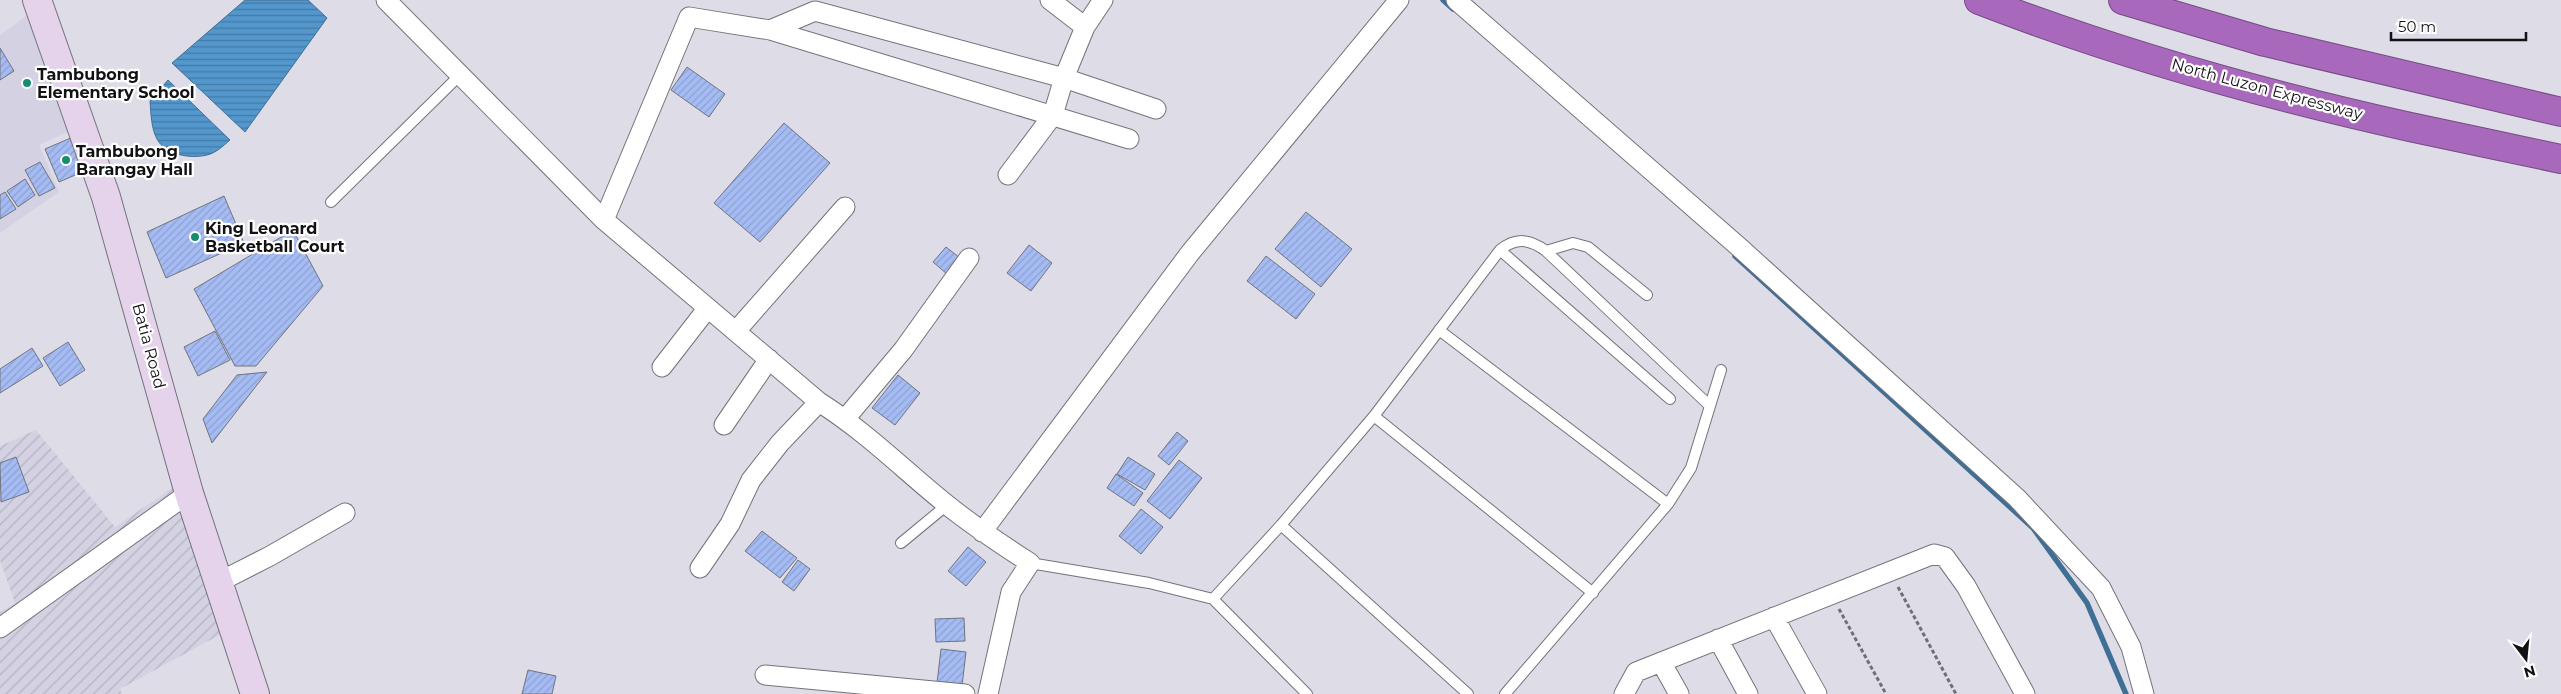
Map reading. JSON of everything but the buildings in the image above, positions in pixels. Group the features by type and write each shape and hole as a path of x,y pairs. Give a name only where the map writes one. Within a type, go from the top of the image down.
{"highway":[{"name":"North Luzon Expressway","path":"1979,0 2126,51 2245,85 2408,126 2561,159"},
{"path":"2123,0 2265,42 2561,112"}],"street":[{"name":"Batia Road","path":"37,0 109,206 189,493 255,694"},
{"path":"386,0 604,220 818,402 845,419 982,532 1030,563 1011,592 988,694"},
{"path":"1050,0 1085,27"},
{"path":"1008,176 1053,115 1064,78 1085,27 1103,0"},
{"path":"982,532 1190,253 1399,0"},
{"path":"1456,0 1738,247 2017,498 2101,588 2131,647 2144,694"},
{"path":"770,30 819,5 1064,78 1156,109"},
{"path":"604,220 688,17 770,30 1129,139"},
{"path":"736,332 844,207"},
{"path":"845,419 903,350 970,258"},
{"path":"662,367 707,309"},
{"path":"724,425 769,360"},
{"path":"700,568 730,524 751,480 780,443 818,402"},
{"path":"0,628 189,493"},
{"path":"219,582 270,556 346,513"},
{"path":"1624,694 1636,672 1934,554 1945,557 1966,586 2025,694"},
{"path":"1774,617 1817,694"},
{"path":"1718,639 1748,694"},
{"path":"1661,662 1679,694"},
{"path":"765,675 965,694"}],"lane":[{"path":"330,202 460,75"},
{"path":"1213,599 1281,525 1374,416 1500,250 1518,240 1536,243 1546,251 1710,406"},
{"path":"1546,251 1573,243 1588,247 1647,295"},
{"path":"1500,250 1670,399"},
{"path":"1439,330 1668,504"},
{"path":"1505,694 1668,504 1691,468 1721,370"},
{"path":"1374,416 1593,593"},
{"path":"901,543 947,505"},
{"path":"1281,525 1468,694"},
{"path":"1030,563 1149,583 1213,599 1307,694"}],"path":[{"path":"1890,571 1956,694"},
{"path":"1831,595 1886,694"}],"shaded area":[{"name":"Tambubong Elementary School","path":"29,14 72,130 39,145 59,192 0,233 0,35"},
{"path":"36,430 115,527 178,484 223,633 120,689 122,694 0,694 0,612 15,603 0,560 0,446"}],"water":[{"path":"245,0 308,0 327,18 245,132 172,63"},
{"path":"168,80 230,140 213,153 201,156 186,156 166,149 157,139 154,130 150,101"}],"waterway":[{"path":"1443,0 1453,9"},
{"path":"1735,256 2033,528 2087,603 2126,694"}],"place":[{"name":"Tambubong Elementary School","path":"27,83"},
{"name":"Tambubong Barangay Hall","path":"66,160"},
{"name":"King Leonard Basketball Court","path":"195,237"}]}
